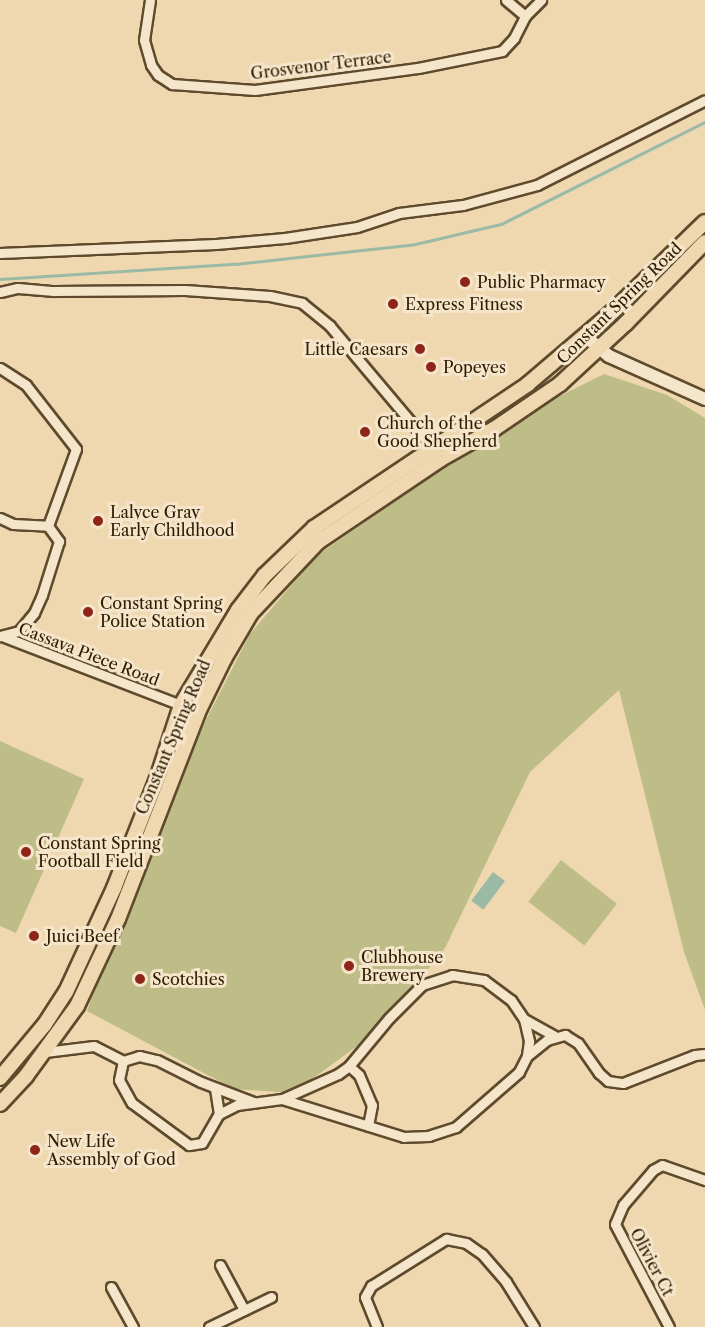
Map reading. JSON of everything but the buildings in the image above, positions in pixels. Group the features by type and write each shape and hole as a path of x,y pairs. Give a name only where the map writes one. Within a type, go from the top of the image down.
{"main road":[{"name":"Constant Spring Road","path":"0,1104 45,1052 77,1006 118,919 200,708 224,659 251,613 318,542 528,384 585,336 705,222"},
{"name":"Constant Spring Road","path":"0,1078 45,1024 66,992 114,888 157,779 181,705 233,618 265,575 314,528 437,454 494,429 560,384 599,349 705,242"},
{"path":"585,336 609,356 705,399"}],"street":[{"name":"Grosvenor Terrace","path":"149,0 144,40 151,65 158,75 172,84 255,90 418,68 502,51 514,38 525,16 541,0"},
{"path":"506,0 525,16"},
{"path":"0,253 216,244 285,238 357,227 399,213 463,204 537,185 705,100"},
{"path":"0,292 18,288 54,291 185,290 270,296 302,303 330,326 437,454"},
{"path":"0,368 26,385 75,449 48,526 13,524 0,518"},
{"name":"Cassava Piece Road","path":"1,636 19,631 34,613 42,595 59,541 48,526"},
{"name":"Cassava Piece Road","path":"1,636 181,705 200,708"},
{"path":"123,1061 119,1080 132,1103 189,1144 202,1143 219,1114 237,1105 282,1099 338,1074 349,1066 389,1018 422,984 452,975 484,980 511,1000 524,1019 529,1041 527,1056 519,1072 456,1127 429,1136 404,1137 282,1099"},
{"path":"524,1019 555,1036 571,1037 598,1073 608,1081 623,1083 695,1055 705,1054"},
{"path":"527,1056 555,1036"},
{"path":"45,1052 93,1046 123,1061 139,1056 157,1060 215,1088 253,1102"},
{"path":"349,1066 359,1074 372,1105 368,1126"},
{"path":"215,1088 219,1114"},
{"name":"Olivier Ct","path":"669,1327 615,1224 623,1205 653,1170 662,1165 705,1180"},
{"path":"377,1327 365,1297 371,1286 446,1239 466,1243 482,1254 507,1282 534,1327"},
{"path":"220,1265 244,1310"},
{"path":"111,1287 133,1327"},
{"path":"209,1327 271,1297"}],"shaded area":[{"path":"604,374 667,395 705,418 705,1010 684,952 619,690 530,772 445,948 379,1030 293,1093 234,1089 87,1011 140,858 166,798 250,634 316,556 428,479 494,429"},
{"name":"Constant Spring Football Field","path":"0,741 84,779 16,933 0,926"},
{"path":"561,860 617,904 584,945 528,902"},
{"path":"493,872 505,881 483,910 471,901"}],"waterway":[{"path":"0,279 235,264 415,244 501,224 705,122"}],"place":[{"name":"Public Pharmacy","path":"465,282"},
{"name":"Express Fitness","path":"393,304"},
{"name":"Little Caesars","path":"420,349"},
{"name":"Popeyes","path":"431,367"},
{"name":"Church of the Good Shepherd","path":"365,432"},
{"name":"Lalyce Gray Early Childhood","path":"98,521"},
{"name":"Constant Spring Police Station","path":"88,612"},
{"name":"Constant Spring Football Field","path":"26,852"},
{"name":"Juici Beef","path":"34,936"},
{"name":"Clubhouse Brewery","path":"349,966"},
{"name":"Scotchies","path":"140,979"},
{"name":"New Life Assembly of God","path":"35,1150"}]}
